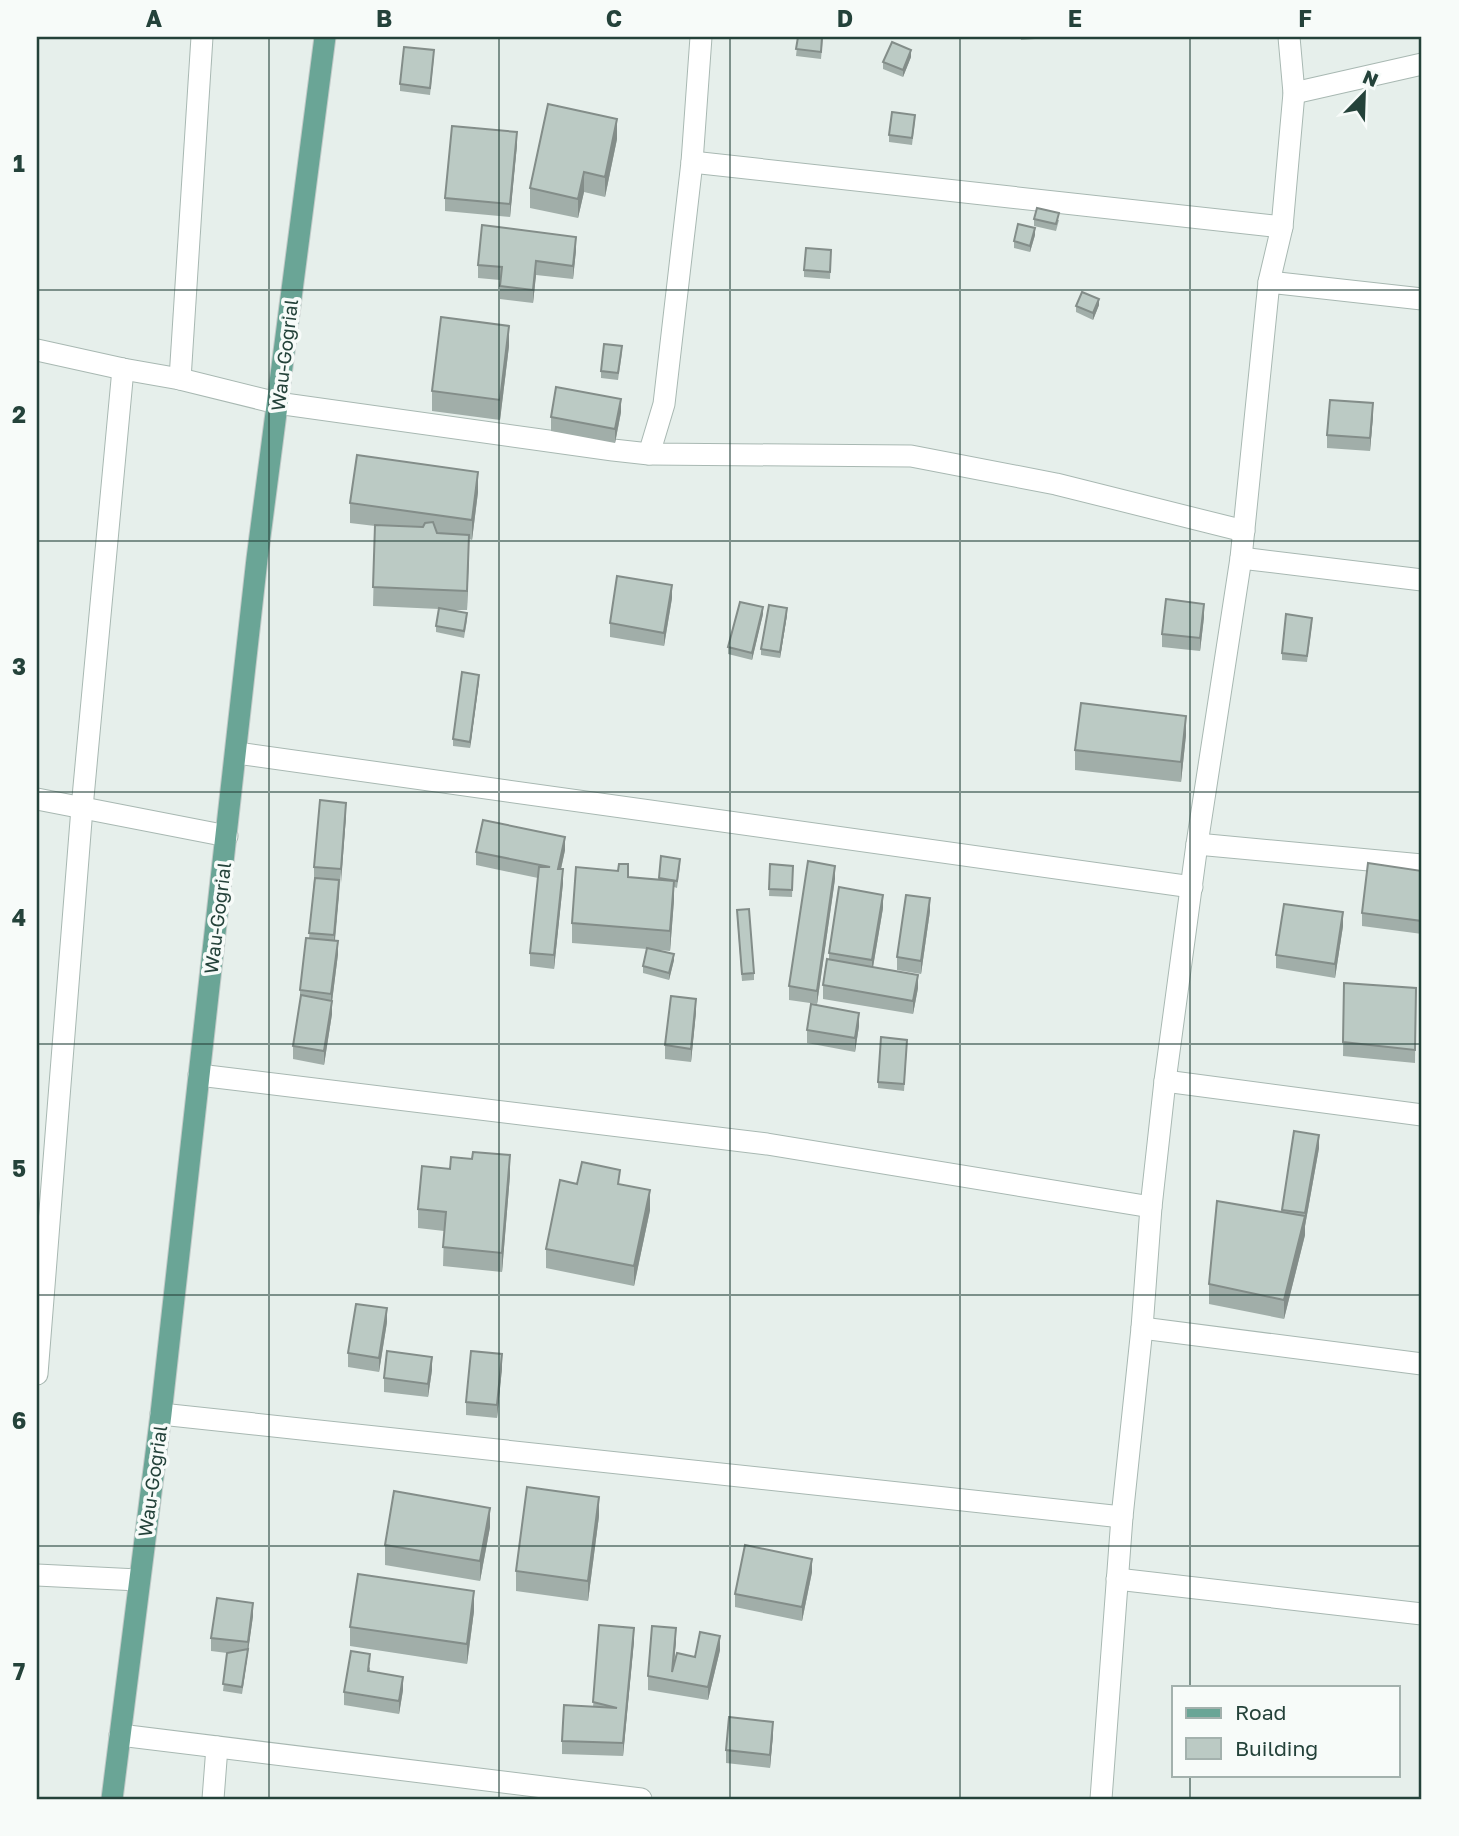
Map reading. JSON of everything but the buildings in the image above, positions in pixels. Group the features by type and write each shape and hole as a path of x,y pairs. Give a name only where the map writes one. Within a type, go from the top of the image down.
{"main road":[{"name":"Wau-Gogrial","path":"112,1799 161,1414 257,559 324,37"}],"street":[{"path":"180,379 202,37"},
{"path":"649,453 664,404 692,162 701,37"},
{"path":"1101,1799 1122,1517 1142,1328 1150,1207 1197,844 1241,558 1269,282 1282,227 1294,93 1289,37"},
{"path":"1294,93 1422,64"},
{"path":"692,162 1282,227"},
{"path":"1269,282 1422,299"},
{"path":"37,350 180,379 278,403 612,450 649,453 911,456 1056,484 1244,531"},
{"path":"37,1374 82,808 124,369"},
{"path":"1241,558 1422,580"},
{"path":"237,753 1192,887"},
{"path":"37,799 227,836"},
{"path":"1197,844 1422,865"},
{"path":"199,1075 767,1144 1150,1207"},
{"path":"1165,1081 1422,1115"},
{"path":"1142,1328 1422,1364"},
{"path":"161,1414 1122,1517"},
{"path":"37,1575 138,1580"},
{"path":"1117,1579 1422,1614"},
{"path":"120,1735 641,1799"},
{"path":"213,1799 217,1747"}]}
